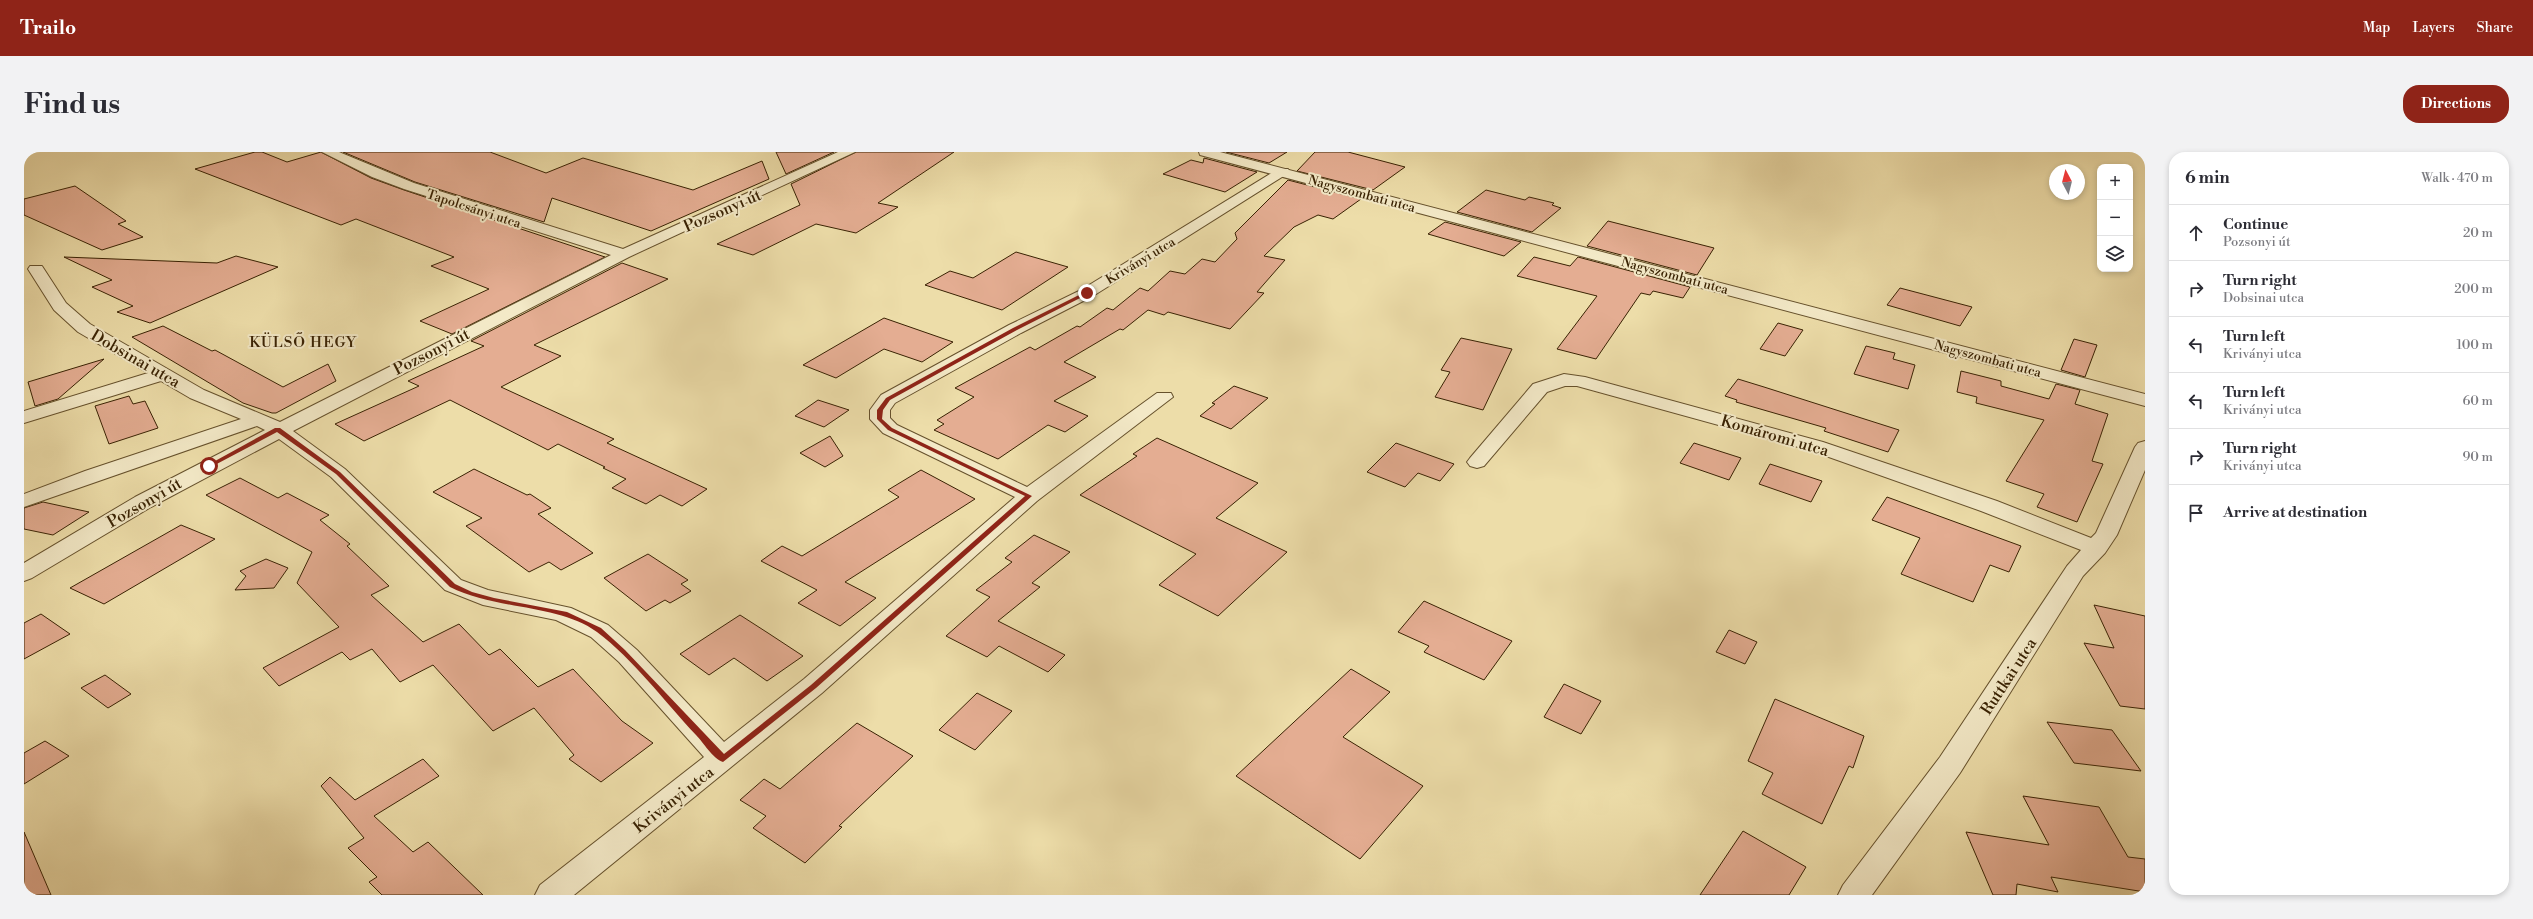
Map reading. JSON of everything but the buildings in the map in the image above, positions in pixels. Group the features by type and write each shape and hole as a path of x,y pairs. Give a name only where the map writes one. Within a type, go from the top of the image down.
{"street":[{"name":"Tapolcsányi utca","path":"328,152 377,174 409,186 624,254"},
{"name":"Pozsonyi út","path":"24,573 143,502 278,429 624,254 848,152"},
{"name":"Nagyszombati utca","path":"1205,152 2145,400"},
{"name":"Kriványi utca","path":"1029,496 890,429 880,419 880,410 888,399 1015,329 1087,293 1283,172"},
{"name":"Dobsinai utca","path":"36,269 60,306 84,328 197,394 231,407 278,429 338,473 453,585 470,594 564,614 598,630 622,651 723,759"},
{"path":"24,417 164,374"},
{"name":"Komáromi utca","path":"1478,462 1540,388 1564,380 1578,381 1824,448 1989,506 2097,548"},
{"name":"Kriványi utca","path":"551,895 813,686 1029,496 1164,397"},
{"path":"24,501 122,464 257,420"},
{"name":"Ruttkai utca","path":"1854,895 1950,765 2075,571 2097,548 2106,535 2145,448"}],"district":[{"name":"KÜLSŐ HEGY","path":"303,342"}],"route":[{"path":"209,466 278,429 338,473 374,506 453,585 470,594 564,614 579,619 598,630 622,651 723,759 813,686 1029,496 890,429 880,419 880,410 888,399 1015,329 1087,293"}]}
